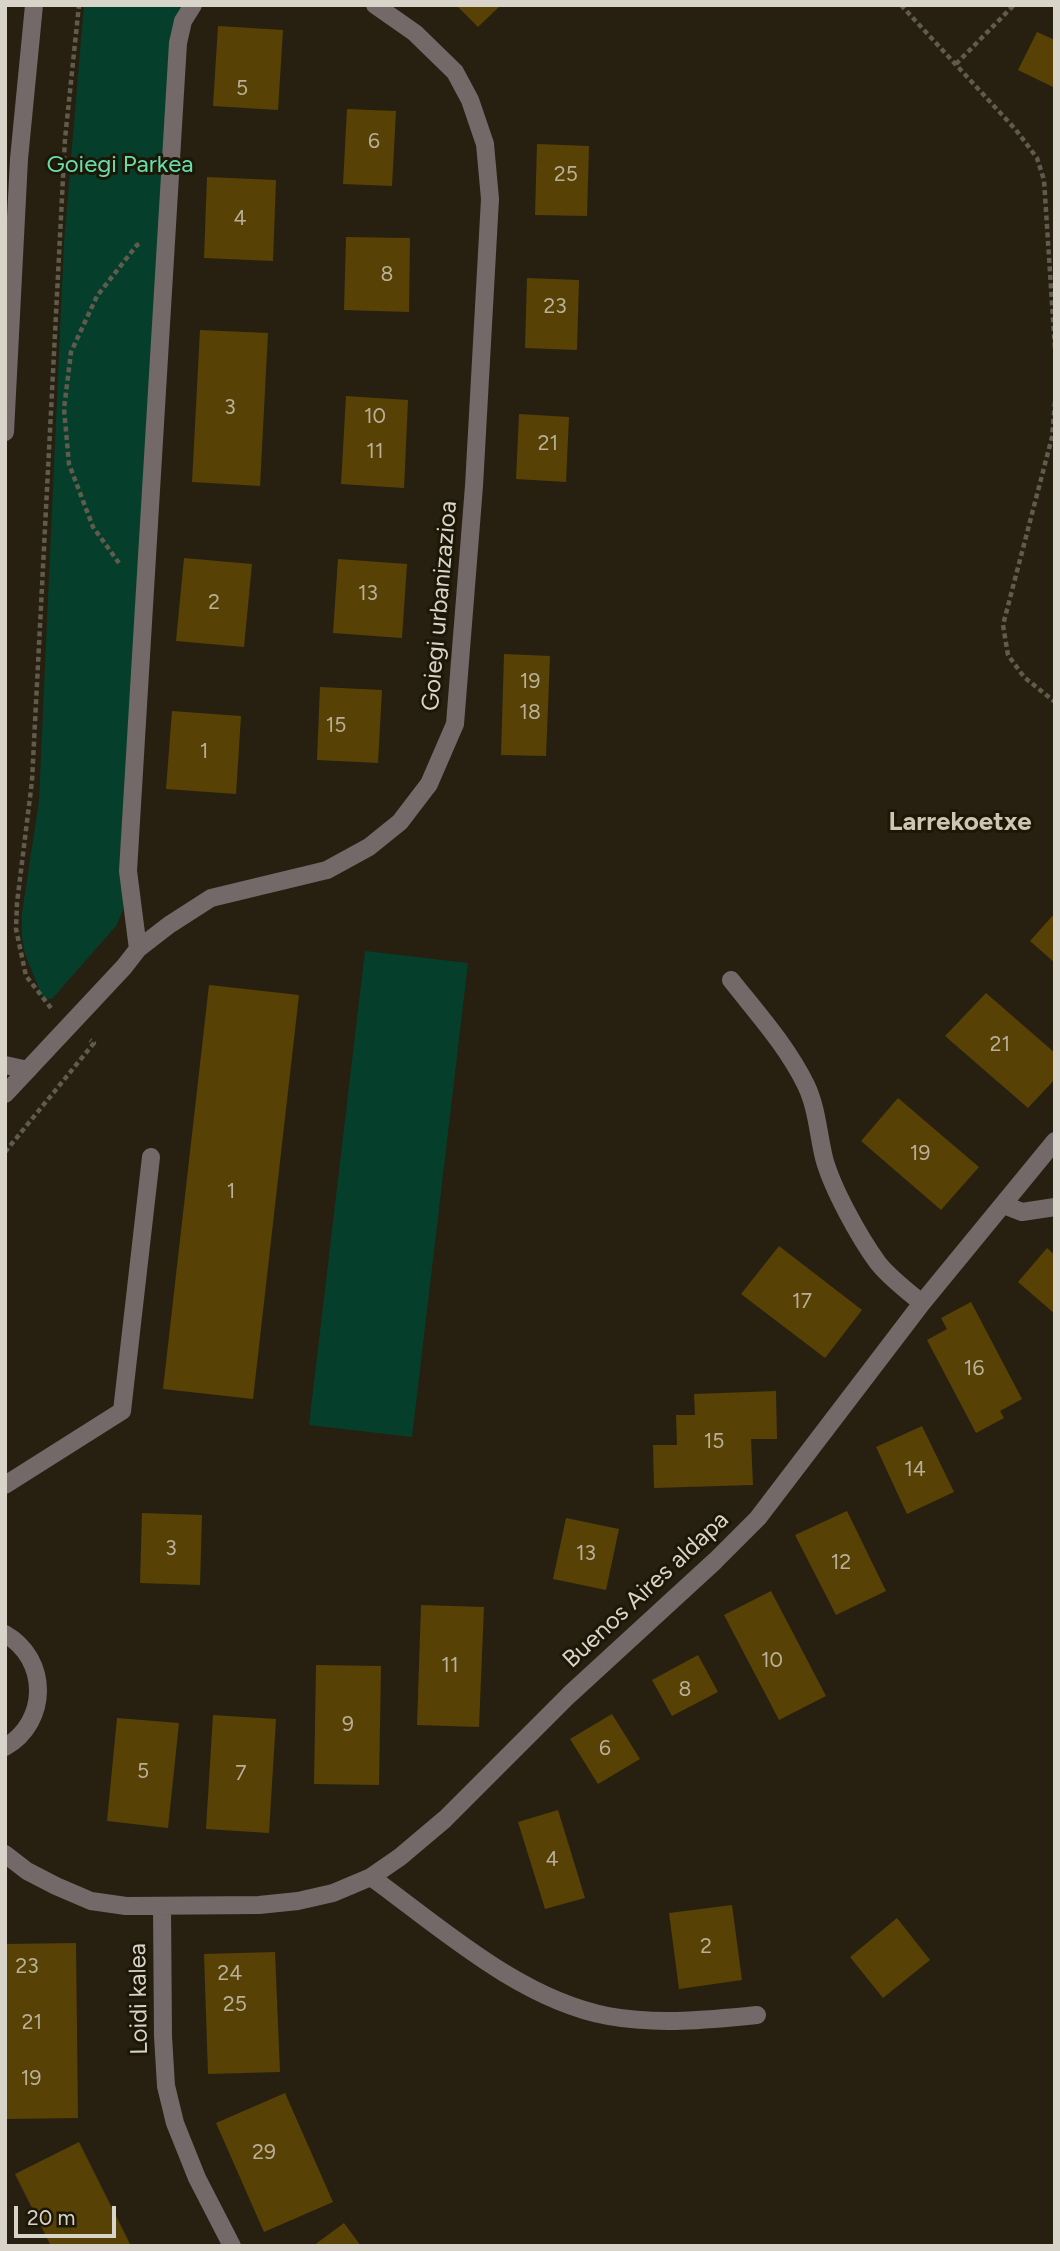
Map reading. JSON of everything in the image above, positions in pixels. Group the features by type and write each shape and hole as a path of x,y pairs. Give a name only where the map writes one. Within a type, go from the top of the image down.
{"street":[{"path":"5,432 19,159 34,5"},
{"path":"138,949 128,871 178,43 183,21 193,5"},
{"name":"Goiegi urbanizazioa","path":"5,1094 138,949 169,925 211,898 327,870 369,847 400,822 429,784 455,724 473,499 490,200 485,144 470,100 454,72 415,33 375,5"},
{"path":"731,980 787,1051 807,1087 818,1118 824,1157 833,1184 878,1264 922,1303"},
{"path":"5,1065 28,1070"},
{"name":"Buenos Aires aldapa","path":"162,1907 259,1905 298,1901 333,1893 371,1877 446,1819 569,1695 758,1518 922,1303 1055,1141"},
{"path":"5,1485 122,1411 151,1157"},
{"path":"1004,1205 1022,1212 1055,1208"},
{"path":"5,1634 25,1649 36,1671 39,1685 37,1707 26,1730 5,1747"},
{"name":"Loidi kalea","path":"5,1854 27,1871 91,1901 162,1907 166,2086 176,2123 197,2178 232,2246"},
{"path":"371,1877 497,1969 560,2003 608,2016 681,2021 757,2015"}],"path":[{"path":"5,1152 94,1043 52,1010 26,976 16,929 32,780 65,139 79,5"},
{"path":"901,5 1016,130 1037,158 1044,180 1055,349"},
{"path":"956,64 1014,5"},
{"path":"145,583 121,566 93,527 69,464 64,409 71,352 97,296 137,245 168,233"},
{"path":"1055,402 1052,437 1003,625 1008,655 1024,677 1055,702"},
{"path":"51,410 64,409"}],"green space":[{"name":"Goiegi Parkea","path":"84,5 186,5 129,776 123,910 116,926 52,999 43,998 25,954 22,913 39,801 64,243"},
{"path":"365,951 468,963 412,1437 309,1425"}],"building":[{"path":"456,5 501,5 478,27"},
{"path":"218,26 283,30 278,110 213,106"},
{"path":"1037,32 1055,40 1055,88 1018,70"},
{"path":"347,109 396,111 392,186 343,184"},
{"path":"537,144 589,146 587,216 535,215"},
{"path":"207,177 276,180 273,261 204,258"},
{"path":"346,237 410,238 409,312 344,310"},
{"path":"527,278 579,280 577,350 525,348"},
{"path":"200,330 268,333 260,486 192,482"},
{"path":"346,396 408,400 404,488 341,484"},
{"path":"519,414 569,417 566,482 516,479"},
{"path":"184,558 252,564 244,647 176,641"},
{"path":"338,559 407,564 402,638 333,633"},
{"path":"504,654 550,656 546,756 501,755"},
{"path":"320,687 382,690 378,763 317,760"},
{"path":"172,711 241,716 236,794 166,789"},
{"path":"1055,913 1055,963 1030,941"},
{"path":"209,985 299,995 253,1399 163,1389"},
{"path":"986,993 1055,1053 1055,1079 1028,1108 945,1036"},
{"path":"898,1098 979,1167 941,1210 861,1141"},
{"path":"779,1246 862,1310 825,1358 741,1294"},
{"path":"1047,1248 1055,1255 1055,1314 1018,1282"},
{"path":"971,1302 1022,1399 1000,1411 1004,1418 976,1433 927,1340 947,1329 941,1318"},
{"path":"776,1391 777,1439 751,1439 753,1485 654,1488 653,1445 677,1445 676,1415 695,1415 694,1394"},
{"path":"922,1426 954,1492 907,1514 876,1447"},
{"path":"847,1511 886,1591 836,1615 795,1535"},
{"path":"142,1513 202,1515 200,1585 140,1583"},
{"path":"566,1518 619,1529 606,1590 553,1579"},
{"path":"771,1591 826,1696 779,1720 724,1615"},
{"path":"421,1605 484,1607 479,1727 417,1725"},
{"path":"698,1655 718,1692 672,1716 652,1680"},
{"path":"316,1665 381,1666 379,1785 314,1784"},
{"path":"612,1714 640,1759 598,1784 570,1739"},
{"path":"213,1715 276,1719 269,1833 206,1829"},
{"path":"117,1718 179,1723 168,1828 107,1821"},
{"path":"558,1810 585,1898 545,1909 518,1822"},
{"path":"732,1905 742,1980 679,1989 669,1913"},
{"path":"897,1918 930,1960 883,1998 850,1957"},
{"path":"76,1943 78,2118 5,2119 5,1944"},
{"path":"275,1952 280,2072 208,2074 204,1954"},
{"path":"285,2093 333,2202 264,2232 216,2123"},
{"path":"79,2142 131,2246 51,2246 15,2174"},
{"path":"344,2223 361,2246 313,2246"}],"district":[{"name":"Larrekoetxe","path":"960,822"}]}
